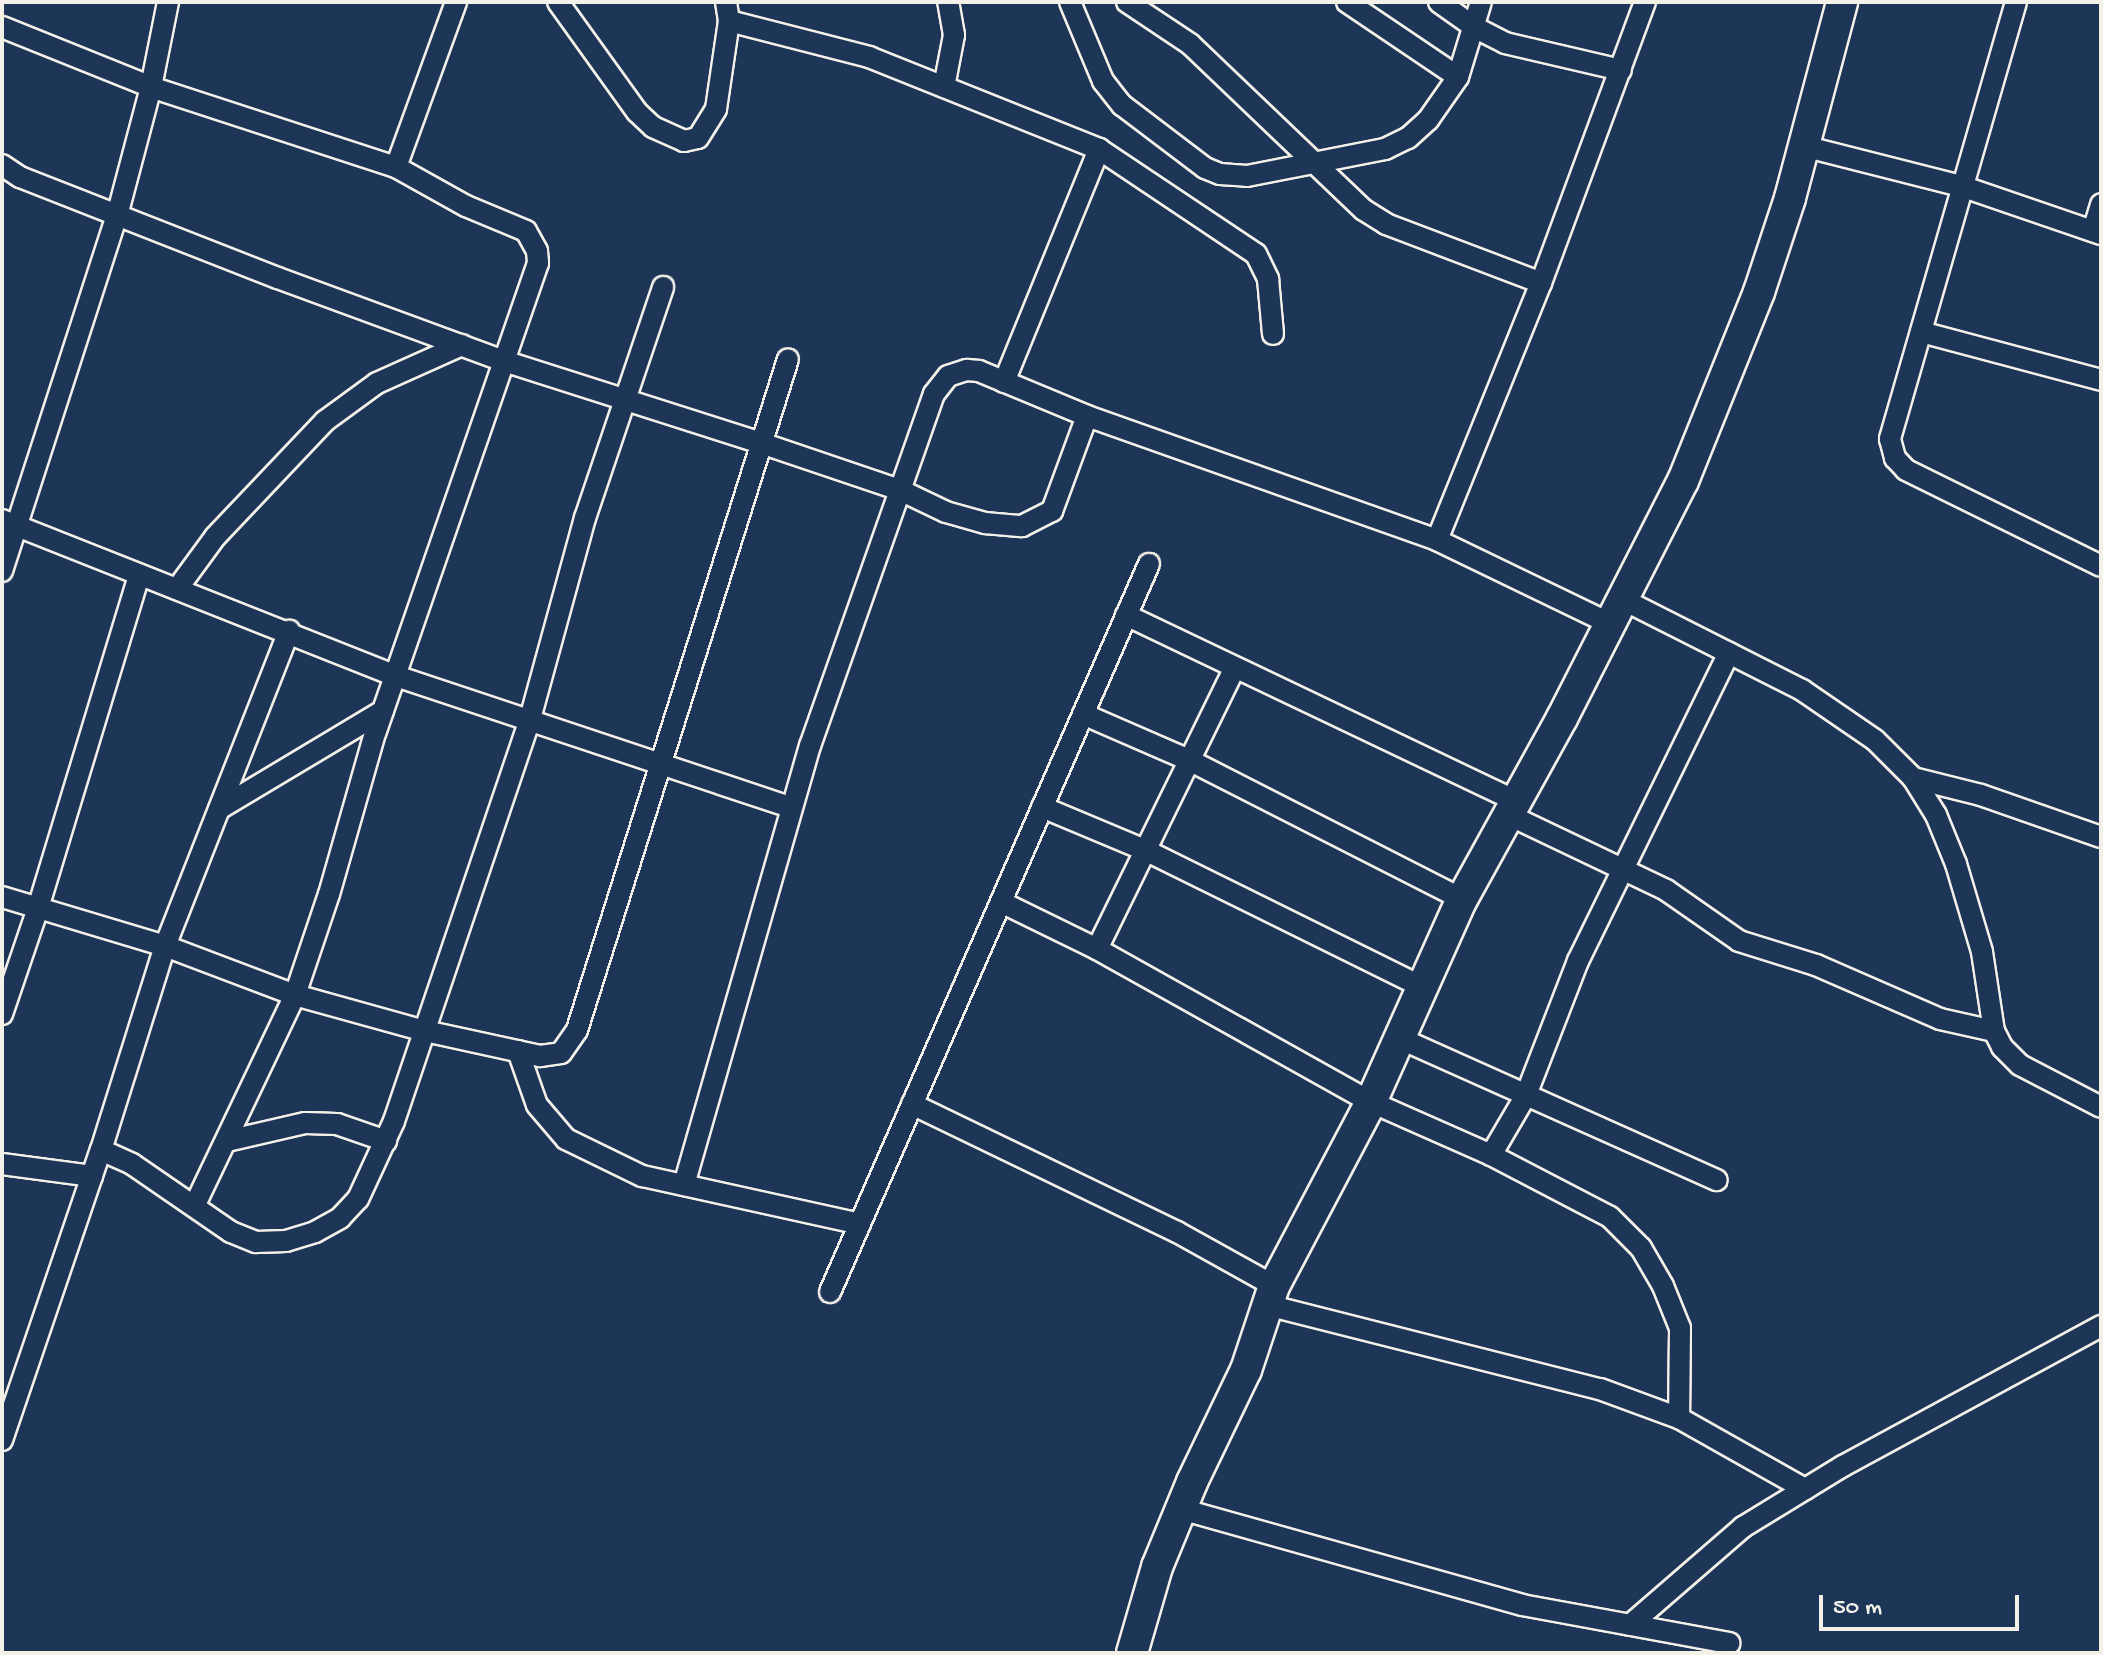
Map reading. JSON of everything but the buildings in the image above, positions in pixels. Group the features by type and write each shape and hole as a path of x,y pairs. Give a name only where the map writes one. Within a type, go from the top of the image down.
{"street":[{"path":"2,571 10,523 118,212 151,87 168,2"},
{"path":"396,167 456,2"},
{"path":"558,2 637,112 653,127 684,141 698,138 716,109 728,12 869,57 1099,149 1256,254 1268,279 1273,334"},
{"path":"944,87 954,35 948,2"},
{"path":"1070,2 1087,48 1112,93 1155,133 1205,168 1220,174 1247,176 1385,149 1408,138 1428,120 1458,77 1481,2"},
{"path":"1127,2 1190,44 1342,192 1386,224 1541,283"},
{"path":"1347,2 1458,77"},
{"path":"1439,2 1474,27 1505,43 1621,70"},
{"path":"1437,540 1541,283 1645,2"},
{"path":"1132,1653 1157,1567 1246,1370 1270,1296 1371,1102 1462,899 1683,481 1727,378 1768,265 1842,2"},
{"path":"2016,2 1890,439 1895,458 1906,470 2101,566"},
{"path":"2,27 151,87 396,167 466,206 526,231 534,241 538,263 383,711 329,894 295,995 195,1205"},
{"path":"1803,146 1961,186 2097,232 2101,204"},
{"path":"1004,382 1099,149"},
{"path":"2,165 20,177 118,212 278,278 504,361 761,443 900,490 946,512 985,523 1022,526 1036,522 1052,511 1087,416"},
{"path":"101,1150 132,1164 231,1232 256,1242 286,1241 315,1232 340,1218 358,1199 386,1141 530,719 585,518 663,287"},
{"path":"1921,332 2101,380"},
{"path":"177,589 215,537 325,421 377,383 462,345"},
{"path":"2,897 165,946 295,995 425,1031 553,1056 569,1045 577,1030 788,359"},
{"path":"684,1185 792,808 900,490 934,394 948,376 967,370 1087,416 1437,540 1729,653 1815,698 1875,740 1913,778 1936,815 1956,864 1982,952 1994,1031 2002,1047 2020,1065 2101,1107"},
{"path":"10,523 289,631 396,676 792,808"},
{"path":"830,1292 1149,564"},
{"path":"2,1014 38,908 139,575"},
{"path":"1126,615 1512,808 1666,890 1739,941 1816,965 1940,1019 1994,1031"},
{"path":"4,1426 101,1150 165,946 289,631"},
{"path":"1491,1155 1526,1095 1578,961 1729,653"},
{"path":"1097,949 1234,669"},
{"path":"219,809 383,711"},
{"path":"1083,714 1189,760 1462,899"},
{"path":"1913,778 1981,795 2101,837"},
{"path":"1042,807 1145,850 1422,987"},
{"path":"1001,902 1097,949 1371,1102 1491,1155 1610,1217 1641,1248 1663,1286 1680,1328 1679,1418"},
{"path":"1399,1038 1717,1180"},
{"path":"518,1051 537,1105 566,1139 642,1176 860,1224"},
{"path":"912,1104 1177,1232 1270,1296 1600,1389 1679,1418 1805,1489"},
{"path":"227,1141 305,1123 337,1124 386,1141"},
{"path":"2,1164 92,1176"},
{"path":"1630,1625 1743,1527 1805,1489 2101,1326"},
{"path":"1181,1509 1522,1605 1730,1643"}]}
